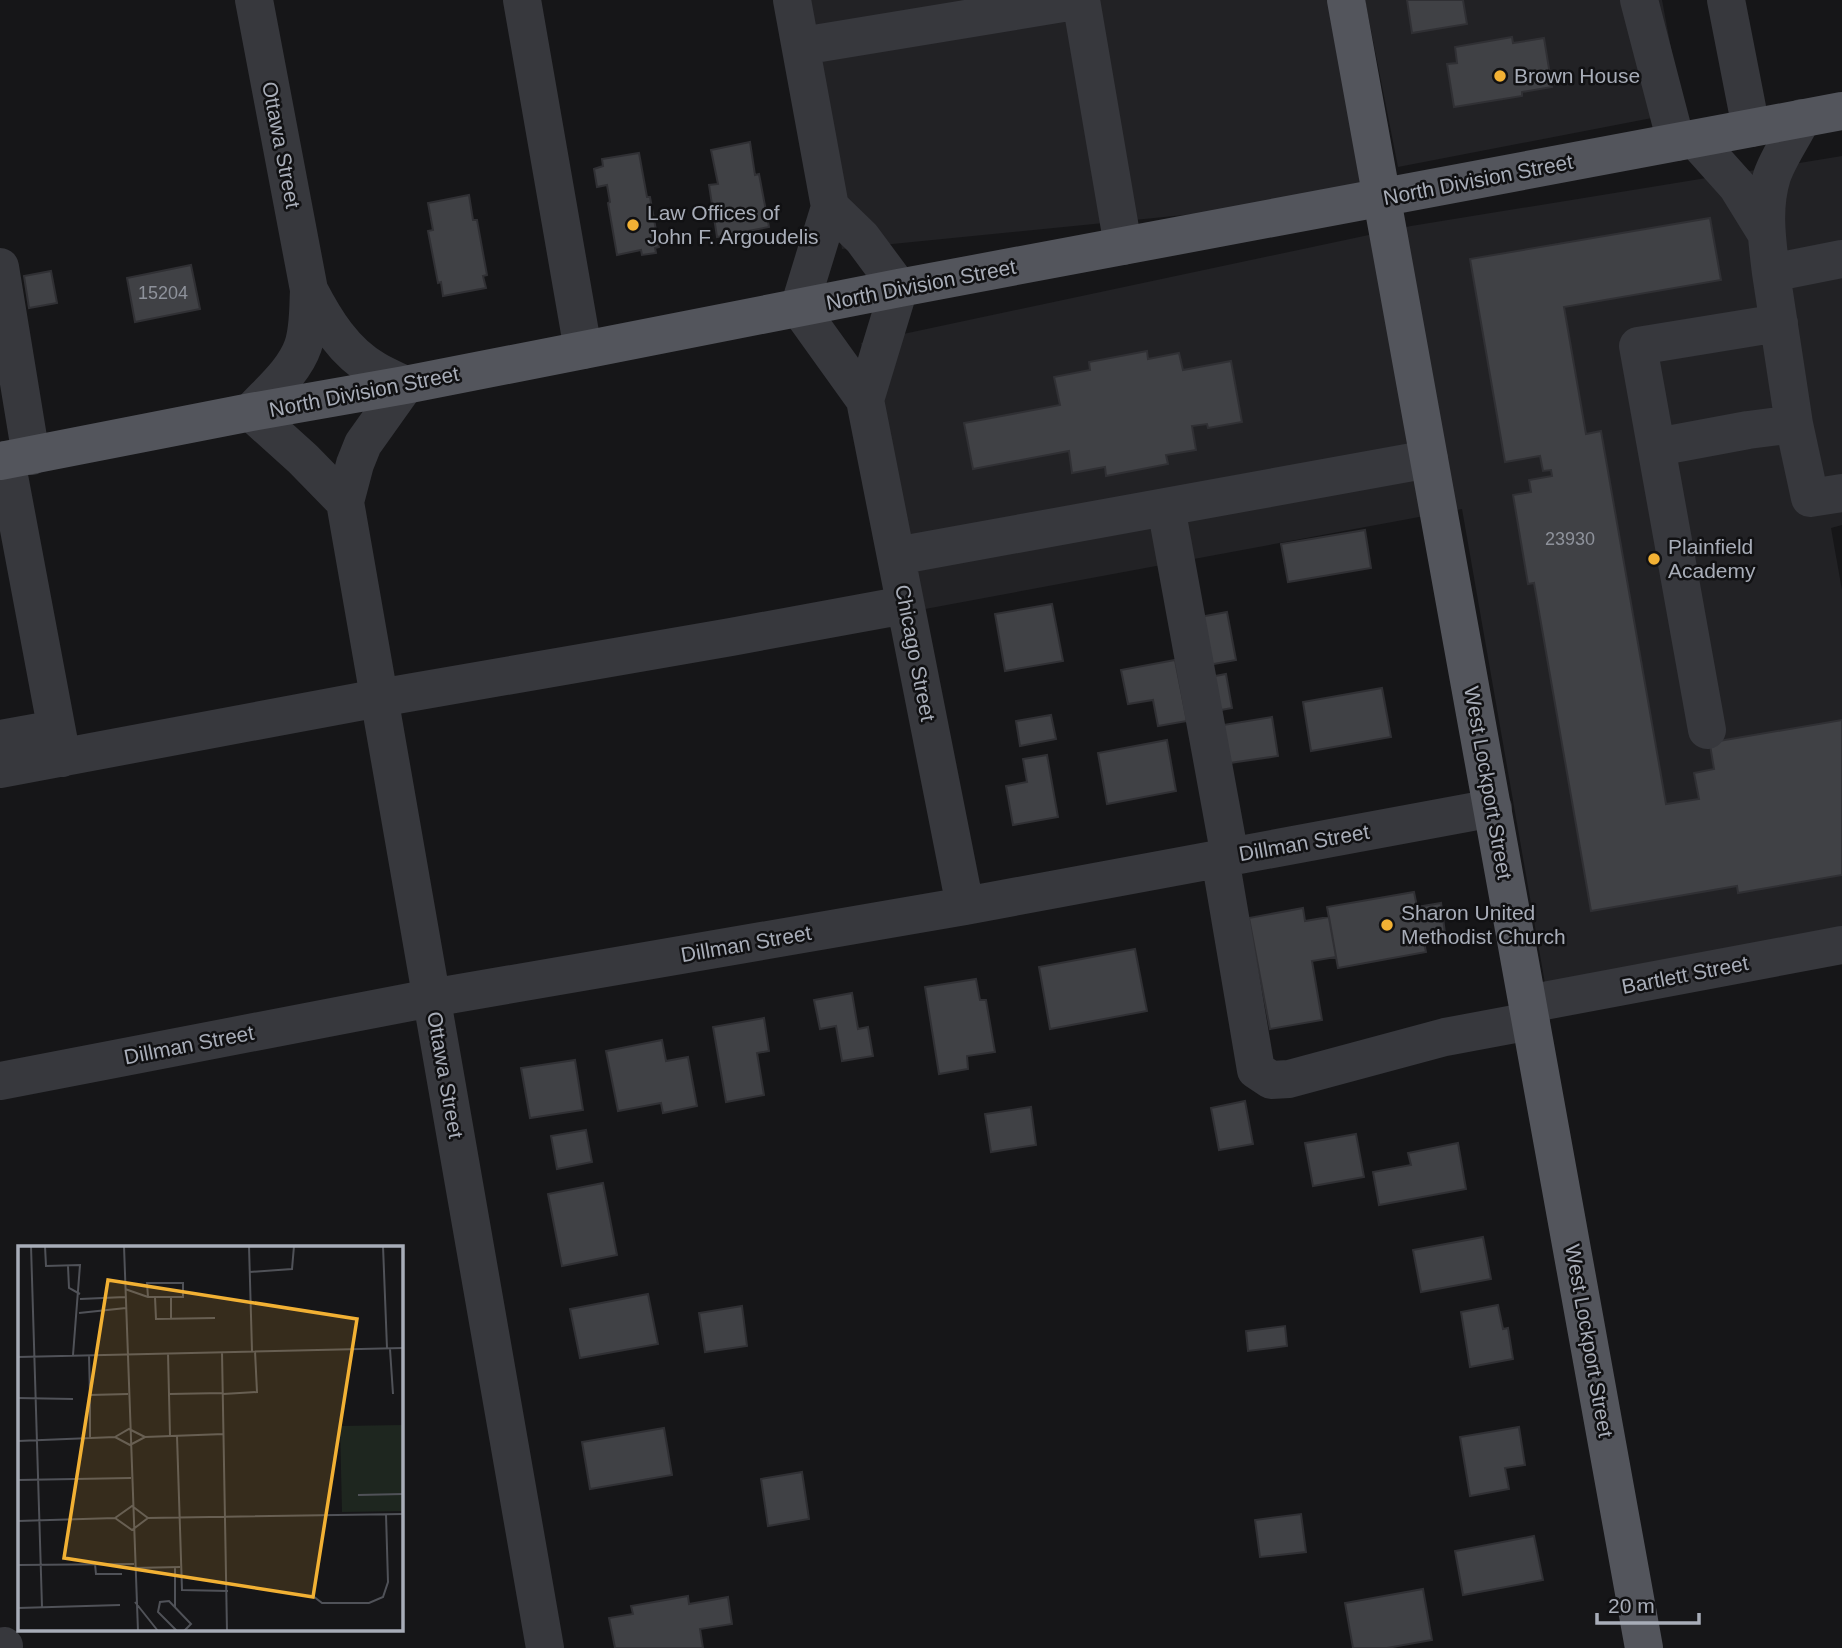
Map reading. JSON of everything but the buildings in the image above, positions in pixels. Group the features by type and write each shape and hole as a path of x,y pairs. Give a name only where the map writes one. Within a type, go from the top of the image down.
{"main road":[{"name":"West Lockport Street","path":"1346,0 1644,1648"},
{"name":"North Division Street","path":"12,459 899,288 1842,111"}],"street":[{"name":"Ottawa Street","path":"251,412 292,366 303,346 309,290 254,0"},
{"path":"522,0 583,350"},
{"path":"792,0 830,207 799,308"},
{"path":"802,46 1081,0 1123,246"},
{"path":"1639,0 1686,140 1737,186 1766,233"},
{"path":"1726,0 1751,128"},
{"path":"1802,118 1773,173 1767,195 1766,233 1794,424 1810,498 1842,493"},
{"path":"830,207 862,238 899,288"},
{"path":"1771,273 1842,259"},
{"path":"0,267 12,459 59,743"},
{"name":"Chicago Street","path":"865,400 899,288"},
{"name":"Ottawa Street","path":"309,290 326,322 353,353 374,370 405,385 363,444 345,502 545,1648"},
{"name":"Chicago Street","path":"799,308 865,400 965,906"},
{"path":"1707,730 1638,346 1779,323"},
{"path":"251,412 345,502"},
{"path":"1657,447 1794,424"},
{"path":"896,556 1429,459"},
{"name":"Bartlett Street","path":"1166,507 1225,858 1256,1070 1271,1080 1289,1079 1530,1013 1842,945"},
{"path":"0,740 59,743 379,698 731,638 905,605"},
{"path":"0,769 59,743"},
{"name":"Dillman Street","path":"0,1082 431,998 965,906 1493,808"}],"shaded area":[{"path":"796,0 1339,0 1375,196 842,249"},
{"path":"1365,0 1662,0 1683,112 1398,167"},
{"name":"Plainfield Academy","path":"1842,156 1842,525 1831,528 1842,590 1842,944 1547,995 1462,509 909,612 861,343 1411,226"}],"place":[{"name":"Brown House","path":"1500,76"},
{"name":"Law Offices of John F. Argoudelis","path":"633,225"},
{"name":"Plainfield Academy","path":"1654,559"},
{"name":"Sharon United Methodist Church","path":"1387,925"}]}
